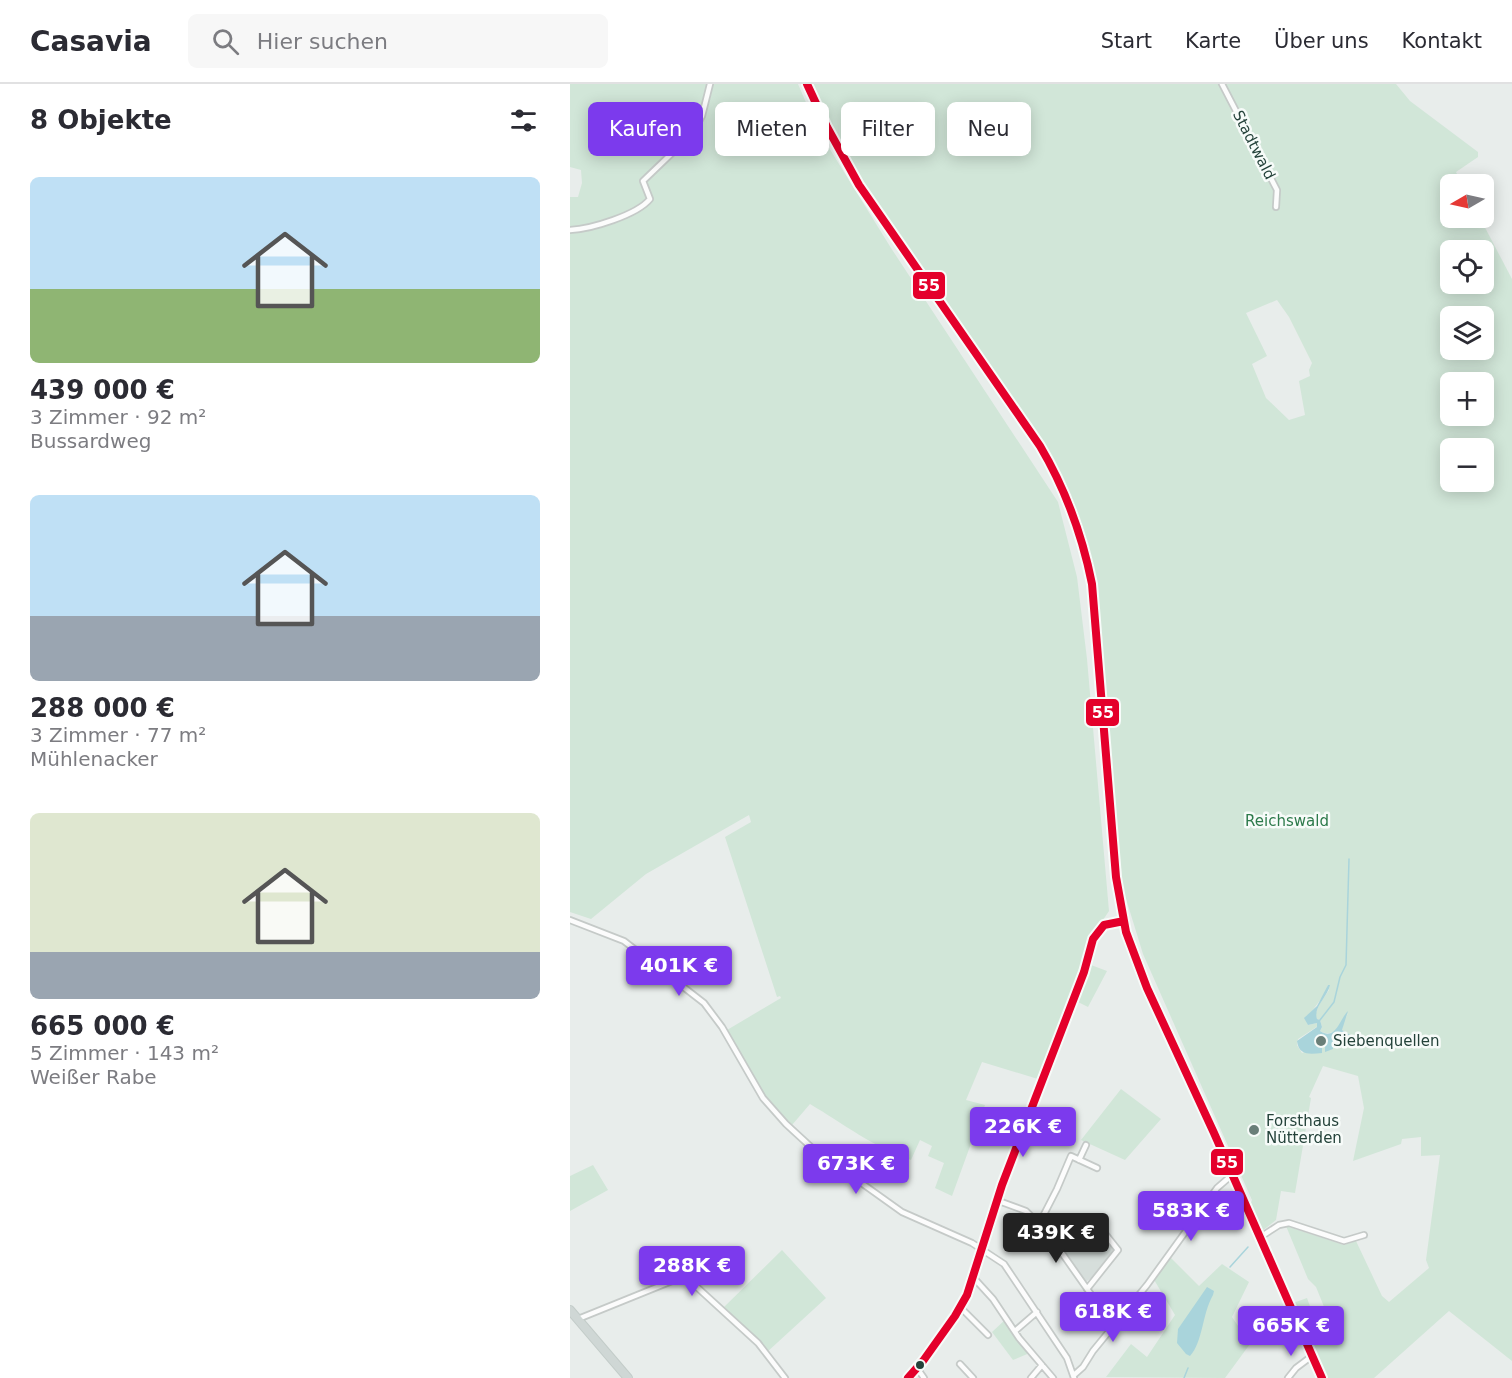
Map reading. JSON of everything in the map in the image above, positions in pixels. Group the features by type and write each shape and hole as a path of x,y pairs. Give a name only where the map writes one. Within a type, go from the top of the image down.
{"main road":[{"path":"807,84 827,128 860,185 1040,446 1075,515 1086,550 1092,584 1116,877 1124,921 1141,974 1322,1378"},
{"path":"570,1310 628,1378"}],"street":[{"path":"570,230 599,225 643,207 650,199 643,181 678,150 692,134 702,116 710,84"},
{"name":"Stadtwald","path":"1222,84 1277,190 1276,207"},
{"path":"570,920 624,941 704,1003 722,1027 763,1098 811,1147 902,1212 972,1243 1004,1264 1067,1358 1074,1376 1147,1285 1217,1188 1232,1175"},
{"path":"908,1378 961,1308 982,1250 996,1200 1084,972 1093,939 1104,926 1124,921"},
{"path":"1079,1160 1086,1145"},
{"path":"1039,1224 1057,1190 1071,1156 1097,1168"},
{"path":"996,1200 1026,1211 1039,1224 1097,1303 1116,1321"},
{"path":"1259,1238 1279,1225 1289,1223 1344,1241 1364,1235"},
{"path":"1087,1288 1118,1250 1099,1226"},
{"path":"972,1276 993,1299 1015,1331 1053,1378"},
{"path":"578,1319 676,1279 687,1278 758,1343 785,1378"},
{"path":"961,1308 988,1335"},
{"path":"1015,1331 1037,1312"},
{"path":"1288,1378 1311,1356"},
{"path":"960,1364 973,1378"},
{"path":"1031,1378 1042,1365"},
{"path":"917,1368 924,1378"}],"shaded area":[{"path":"1085,1217 1089,1217 1112,1244 1113,1250 1094,1276 1083,1281 1059,1246"}],"green space":[{"path":"570,84 798,84 806,102 715,102 715,156 829,156 829,148 891,248 1058,502 1077,577 1087,659 1109,911 1093,935 1071,998 1038,1079 982,1062 966,1100 985,1105 952,1196 935,1188 944,1163 928,1156 932,1146 920,1140 911,1160 872,1142 810,1104 792,1125 767,1099 727,1030 781,998 777,997 725,837 751,822 749,815 646,874 591,919 570,912 570,197 578,197 582,183 581,170 570,167"},
{"name":"Reichswald","path":"810,84 1396,84 1410,101 1478,152 1478,157 1456,172 1457,174 1440,174 1440,228 1485,228 1492,240 1440,240 1440,294 1494,294 1494,245 1512,279 1512,1361 1449,1311 1374,1378 1327,1378 1293,1303 1307,1298 1315,1320 1327,1314 1316,1287 1308,1279 1286,1226 1344,1245 1356,1241 1382,1296 1389,1302 1429,1268 1426,1260 1440,1155 1421,1156 1421,1137 1402,1139 1401,1144 1353,1161 1364,1108 1358,1076 1323,1066 1309,1097 1311,1098 1295,1193 1281,1191 1276,1220 1262,1231 1251,1203 1252,1200 1143,954 1123,889 1101,666 1086,550 1060,482 897,240 845,156 935,156 935,102 841,102 841,150 829,130 829,102 817,102","holes":["1277,300 1289,317 1312,363 1309,370 1310,376 1299,381 1305,415 1289,420 1266,398 1252,364 1267,356 1246,313","1328,985 1329,990 1315,1015 1320,1020 1322,1027 1320,1031 1325,1033 1334,1031 1349,1012 1343,1022 1342,1030 1351,1036 1338,1034 1340,1042 1325,1045 1328,1041 1323,1038 1321,1039 1323,1044 1302,1053 1297,1045 1298,1039 1318,1026 1317,1023 1308,1025 1306,1016 1324,995"]},
{"path":"1091,965 1107,971 1088,1007 1078,1002"},
{"path":"1121,1089 1161,1119 1125,1160 1081,1140"},
{"path":"593,1165 608,1190 570,1211 570,1176"},
{"path":"782,1250 826,1298 766,1353 722,1309"},
{"path":"1169,1256 1199,1286 1222,1264 1249,1282 1232,1317 1250,1344 1225,1378 1106,1377 1131,1344 1147,1357 1175,1315 1153,1278"},
{"path":"1006,1319 1032,1352 1013,1360 992,1332"}],"water":[{"path":"1330,985 1316,1015 1322,1027 1320,1031 1330,1033 1334,1031 1348,1011 1342,1030 1352,1036 1338,1034 1340,1043 1336,1045 1333,1043 1333,1049 1325,1052 1325,1045 1328,1041 1327,1038 1322,1038 1322,1053 1303,1052 1297,1041 1317,1027 1317,1023 1308,1025 1304,1018 1317,1006"},
{"path":"1207,1287 1214,1291 1198,1343 1190,1356 1177,1343 1178,1329"}],"waterway":[{"path":"1320,1020 1334,1002 1340,977 1346,965 1349,859"},
{"path":"1230,1267 1248,1247"},
{"path":"1184,1378 1188,1368"}],"transit line":[{"name":"55","path":"807,84 827,127 859,185 1040,446 1058,479 1072,513 1092,584 1116,877 1126,932 1147,988 1322,1378"},
{"name":"55","path":"908,1378 955,1316 967,1295 1002,1185 1084,972 1093,939 1104,925 1124,921"}],"place":[{"name":"Siebenquellen","path":"1321,1041"},
{"name":"Forsthaus Nütterden","path":"1254,1130"}]}
